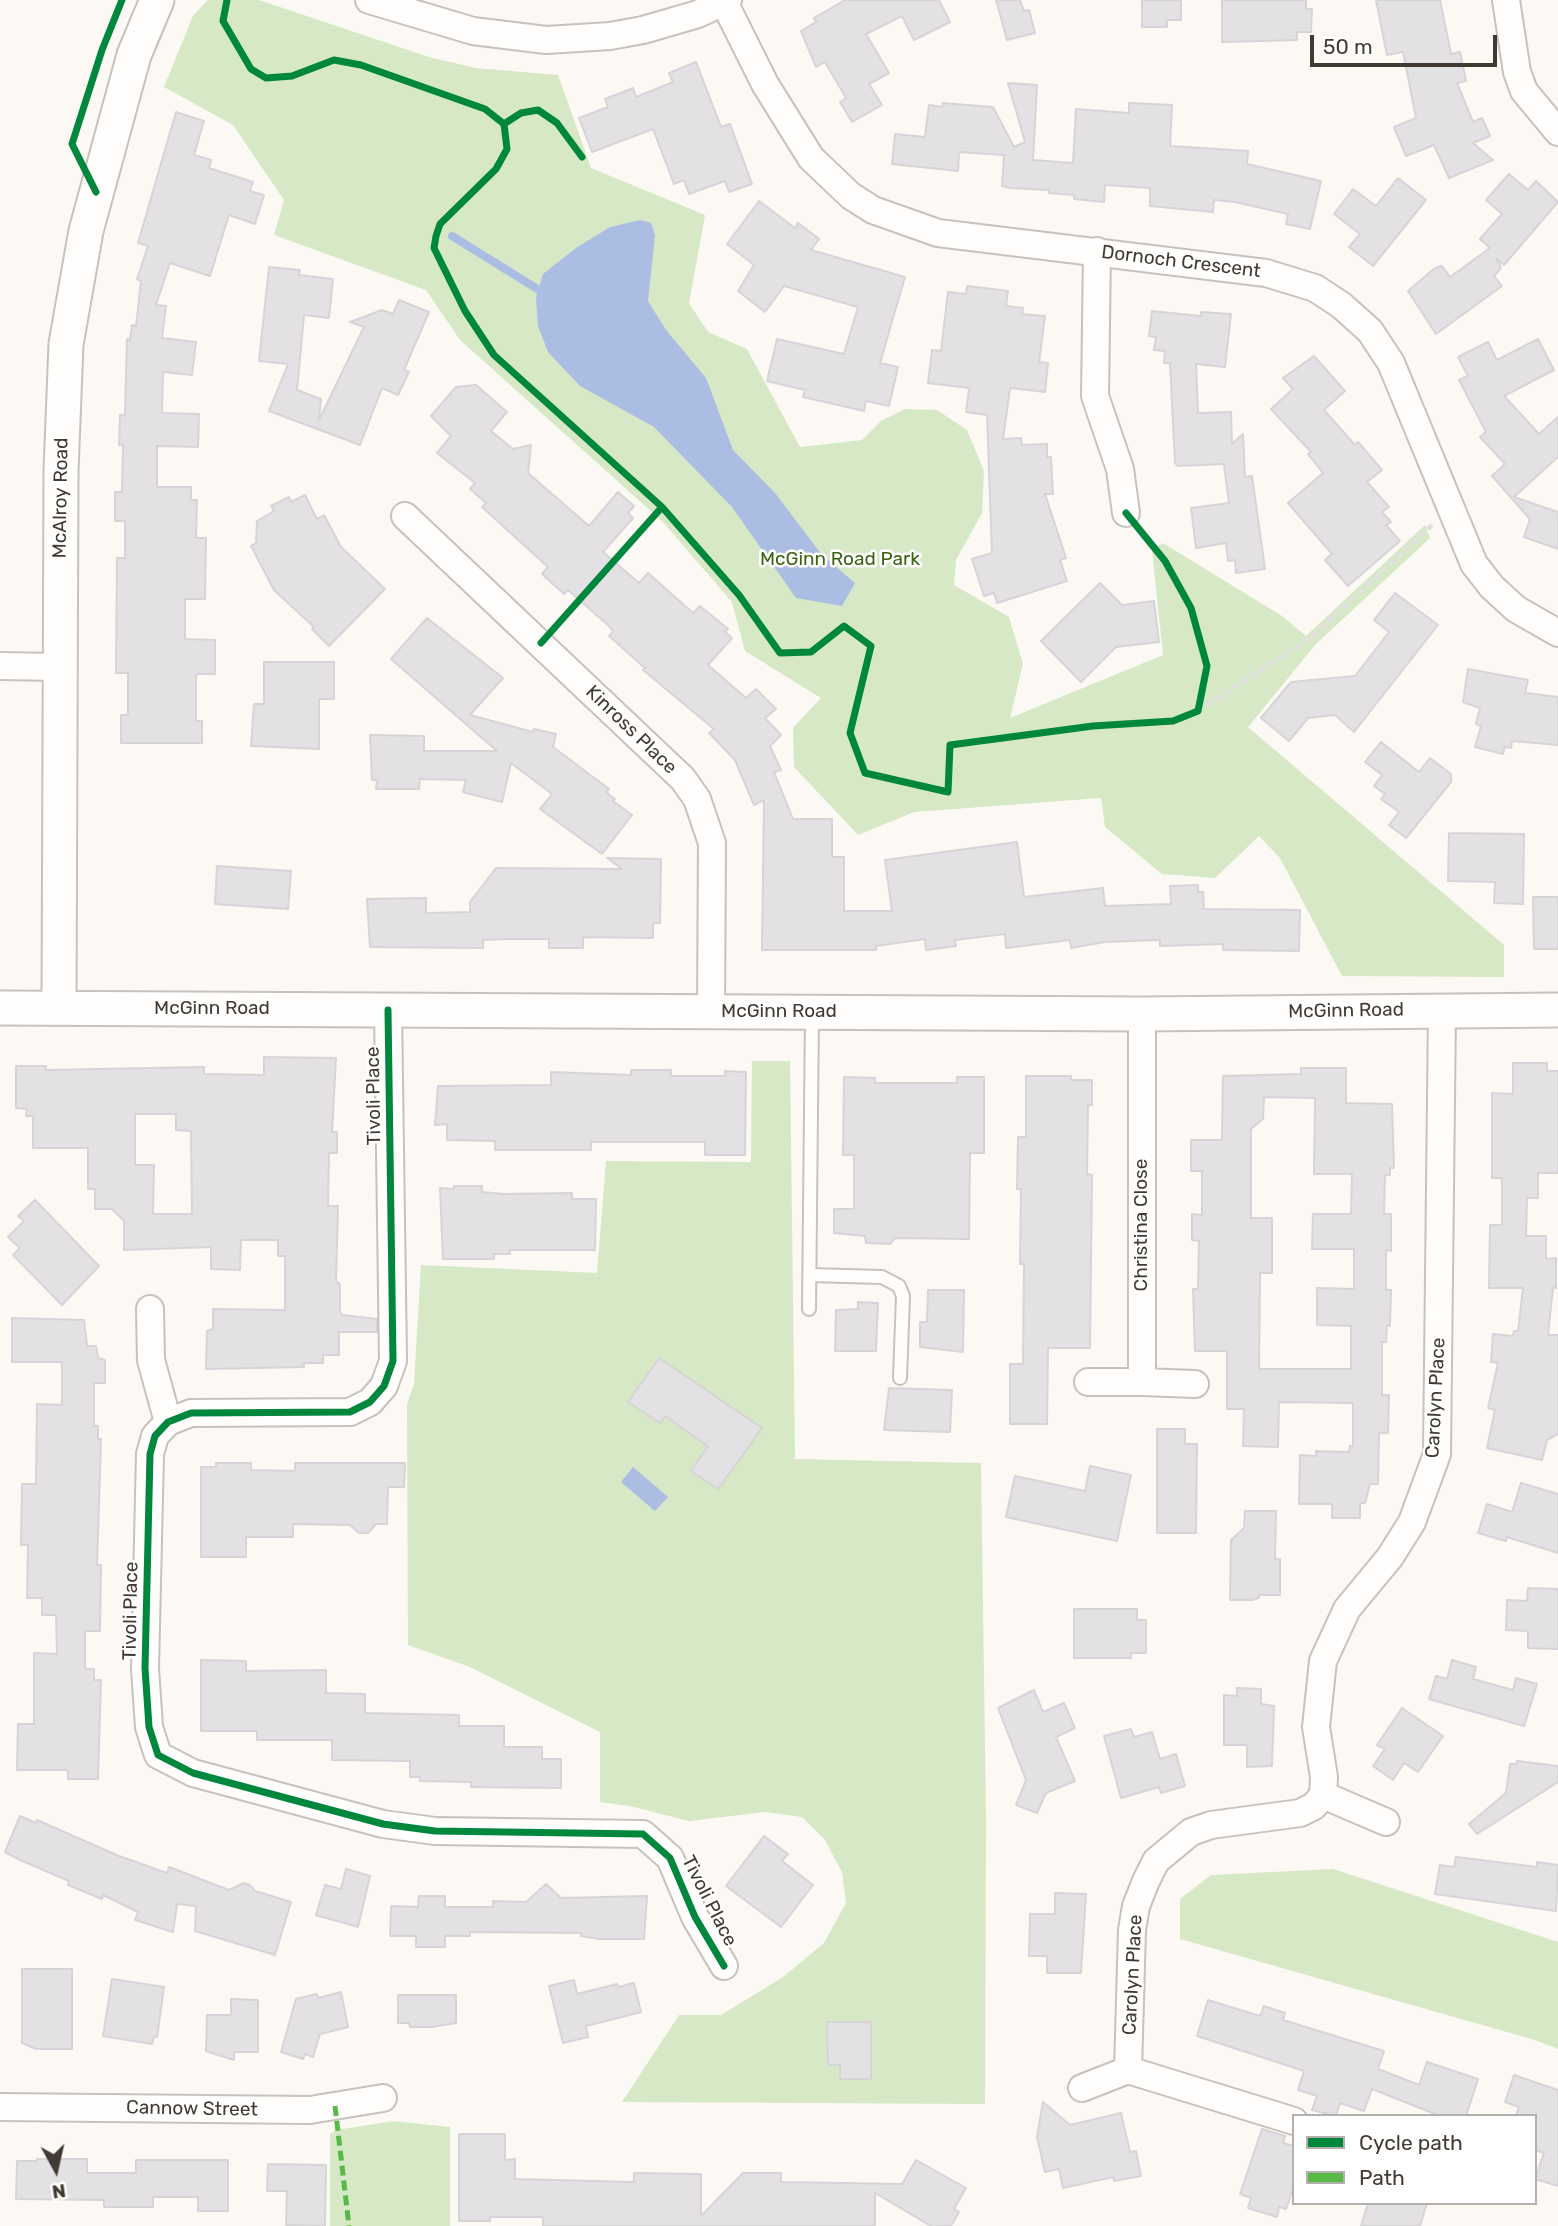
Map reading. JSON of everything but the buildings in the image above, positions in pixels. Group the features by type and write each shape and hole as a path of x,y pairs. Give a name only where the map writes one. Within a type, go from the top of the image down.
{"street":[{"name":"McAlroy Road","path":"59,1008 59,667 64,374 74,286 86,230 134,55 157,0"},
{"path":"369,0 473,31 546,40 610,36 643,30 726,1"},
{"path":"1506,0 1517,72 1524,91 1558,132"},
{"name":"Dornoch Crescent","path":"726,1 765,85 811,158 851,196 892,218 939,233 1289,277 1315,288 1341,305 1370,331 1391,363 1475,564 1492,587 1516,609 1558,633"},
{"path":"1097,251 1095,396 1120,469 1126,513"},
{"name":"Kinross Place","path":"405,516 674,770 697,799 712,843 711,1012"},
{"path":"0,666 59,667"},
{"name":"McGinn Road","path":"0,1008 1142,1014 1558,1010"},
{"name":"Tivoli Place","path":"388,1010 393,1361 384,1386 370,1402 349,1412 191,1413 168,1422 155,1436 149,1454 145,1668 149,1727 158,1755 193,1773 383,1825 435,1831 643,1834 670,1858 695,1917 724,1966"},
{"name":"Carolyn Place","path":"1128,2070 1132,1930 1140,1893 1156,1861 1191,1832 1211,1825 1300,1813 1314,1806 1323,1795 1324,1777 1316,1727 1322,1661 1347,1609 1390,1557 1412,1522 1437,1454 1442,1010"},
{"name":"Christina Close","path":"1142,1014 1142,1382"},
{"path":"150,1309 151,1360 168,1422"},
{"path":"1088,1382 1195,1384"},
{"path":"1323,1795 1386,1822"},
{"path":"1082,2088 1128,2070 1292,2120"},
{"name":"Cannow Street","path":"0,2107 310,2110 383,2098"}],"lane":[{"path":"809,1309 812,1012"},
{"path":"810,1275 882,1278 899,1286 903,1296 900,1378"}],"path":[{"path":"1185,716 1198,711 1313,636 1450,509"},
{"path":"1198,711 1200,699"}],"green space":[{"name":"McGinn Road Park","path":"208,0 259,0 429,57 476,68 558,75 591,168 705,215 689,303 708,332 747,349 800,447 862,440 881,421 905,409 937,410 967,430 984,471 982,513 956,560 954,585 1009,617 1023,664 1010,718 1163,655 1152,550 1163,543 1282,616 1306,636 1425,525 1430,538 1316,644 1248,727 1504,945 1504,977 1342,976 1280,858 1259,836 1215,878 1162,874 1105,827 1101,798 914,812 858,835 794,767 793,728 821,698 745,651 732,602 662,521 460,340 426,290 274,235 284,200 233,125 164,87 193,16"},
{"path":"752,1061 790,1061 795,1459 981,1463 986,1820 985,2104 622,2102 679,2015 721,2015 783,1977 824,1943 846,1903 842,1872 825,1840 802,1817 765,1812 689,1821 630,1806 600,1802 600,1732 470,1667 408,1645 407,1404 414,1384 421,1265 597,1273 606,1161 751,1162"},
{"path":"1333,1869 1558,1942 1558,2049 1535,2040 1180,1939 1180,1899 1211,1875"},
{"path":"394,2121 450,2127 450,2226 330,2226 330,2134 336,2130"}],"water":[{"path":"640,220 651,223 655,235 648,301 666,330 706,378 733,450 775,493 822,555 855,583 842,606 796,598 732,507 654,427 580,386 548,352 538,326 536,298 543,274 576,248 610,227"},
{"path":"633,1467 668,1497 655,1511 621,1482"}],"waterway":[{"path":"452,236 539,290"}],"marked path":[{"path":"335,2106 349,2226"}],"cycle path":[{"path":"96,192 72,144 102,50 122,0"},
{"path":"227,0 223,21 251,69 266,78 292,76 334,60 361,65 485,109 504,124 507,149 496,169 440,224 436,236 434,248 465,311 494,355 662,507 739,595 780,653 811,652 844,626 871,646 850,733 865,773 948,792 950,745 1093,726 1173,721 1198,711 1207,666 1191,608 1165,561 1126,513"},
{"path":"504,124 521,113 538,110 557,123 582,157"},
{"path":"541,643 662,507"},
{"path":"388,1010 393,1361 384,1386 370,1402 350,1412 191,1413 168,1422 155,1436 150,1454 145,1668 149,1727 158,1755 193,1773 383,1824 435,1831 643,1834 670,1858 695,1917 724,1966"}]}
